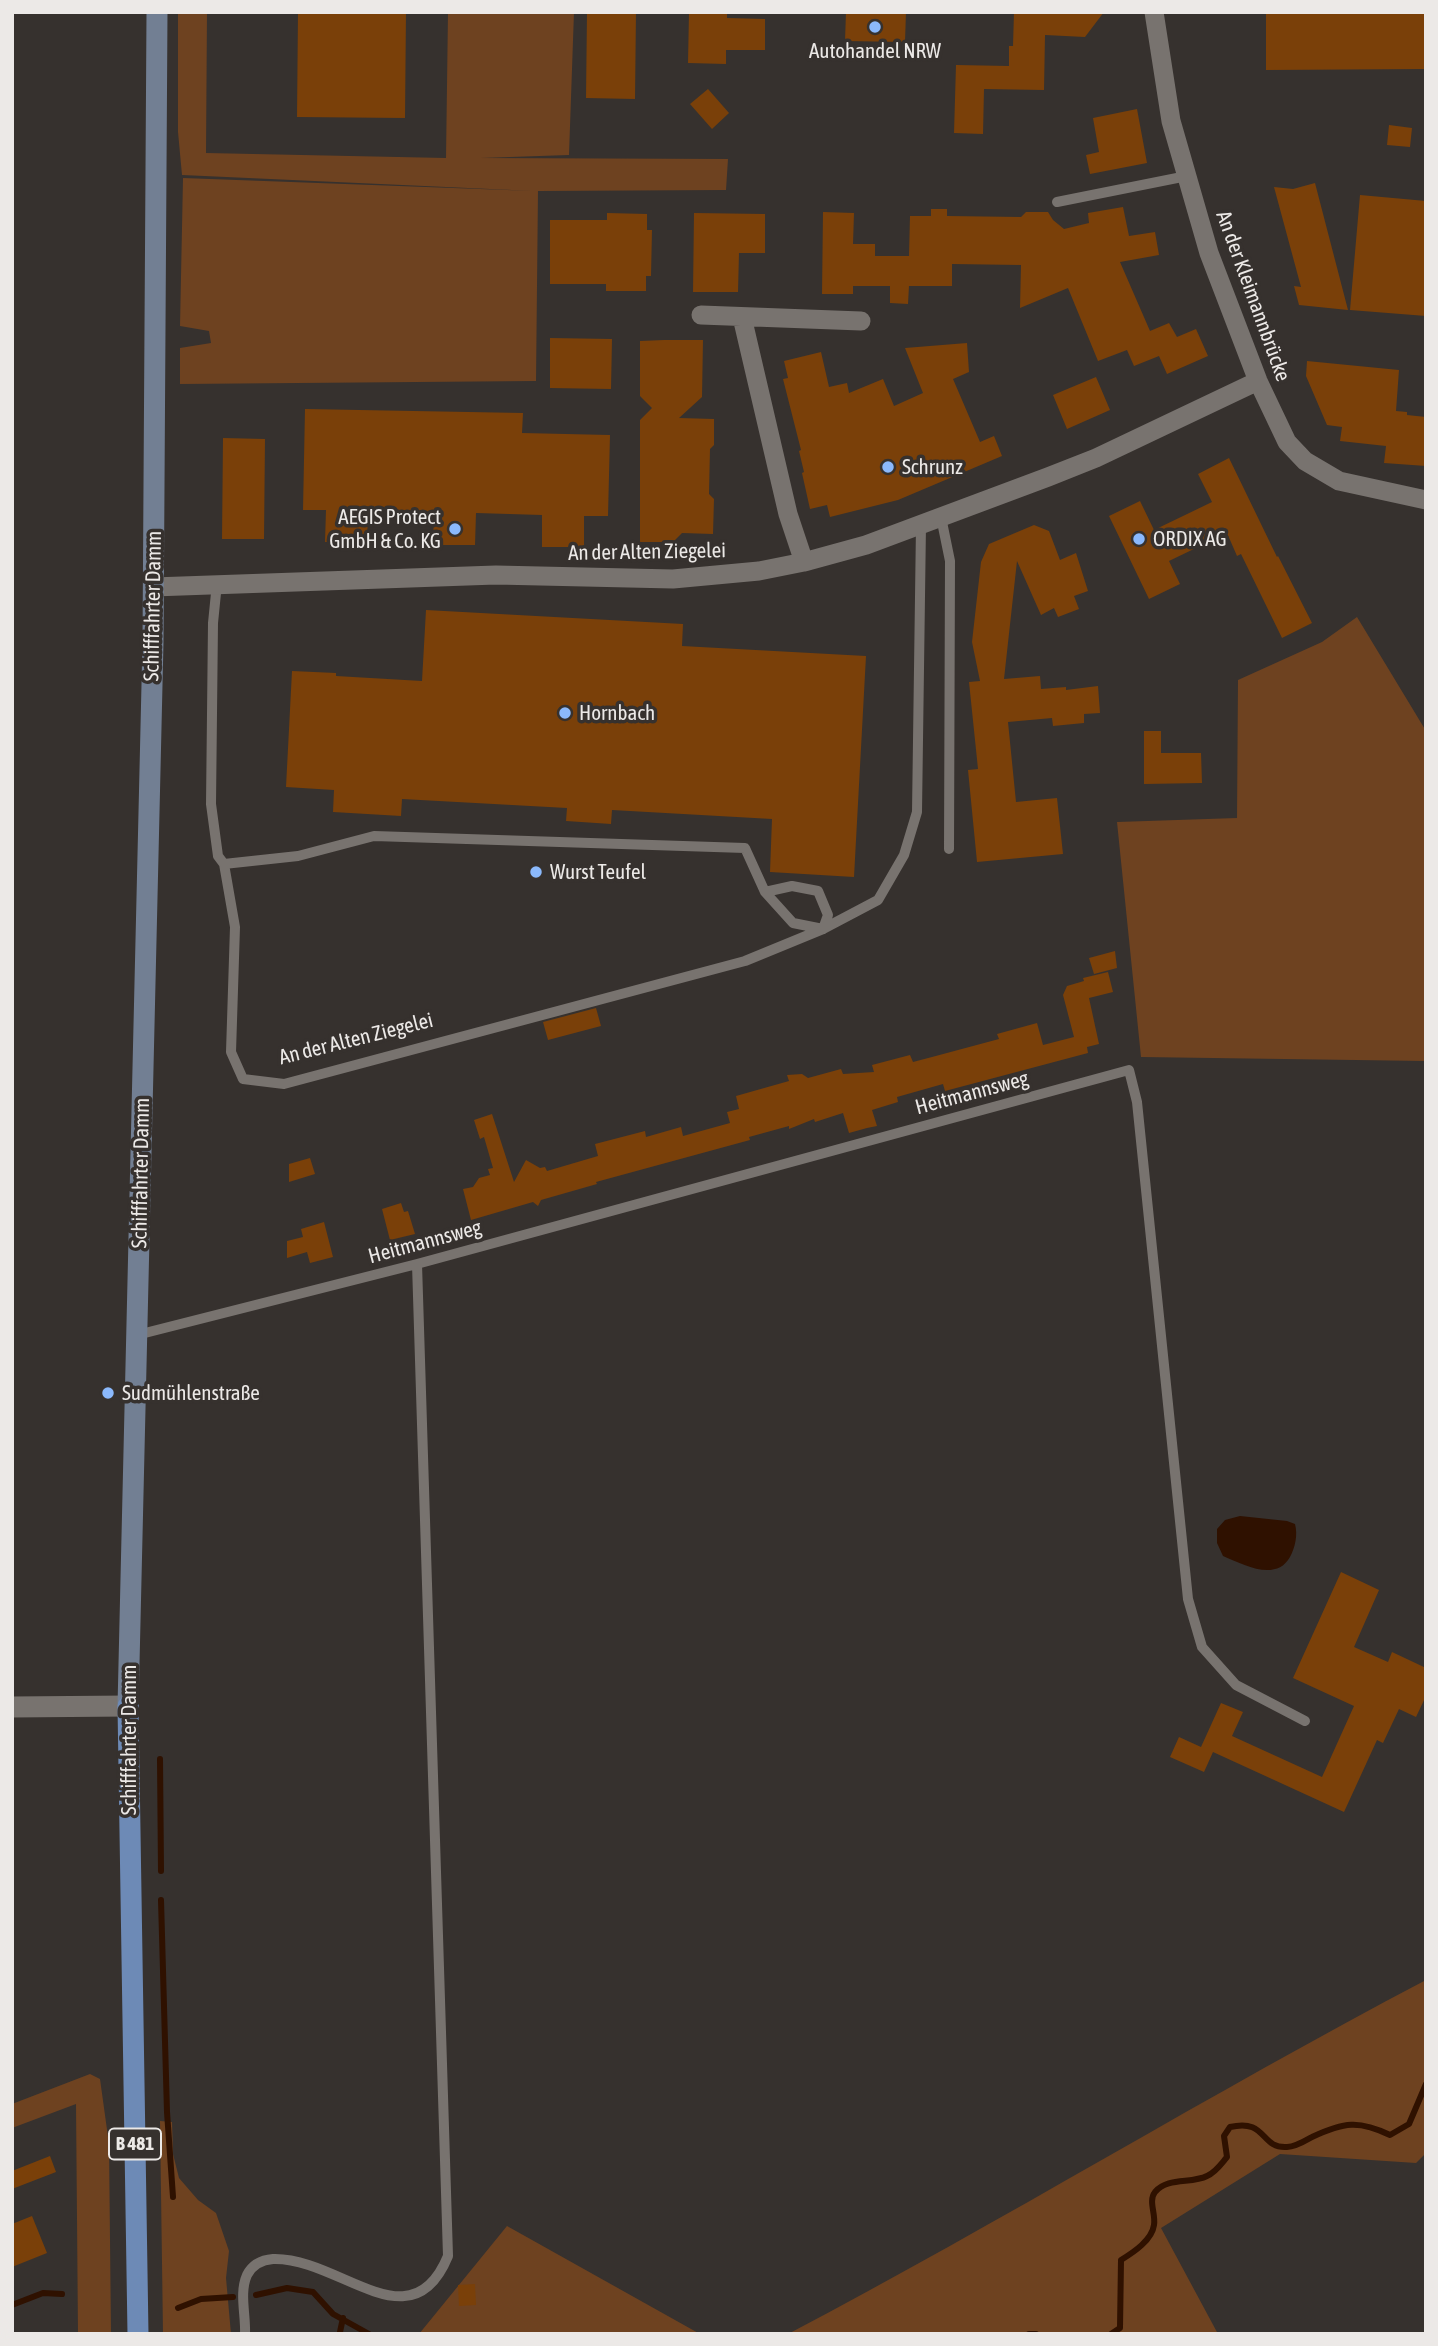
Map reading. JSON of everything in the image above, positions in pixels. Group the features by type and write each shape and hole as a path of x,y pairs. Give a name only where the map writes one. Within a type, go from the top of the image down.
{"main road":[{"name":"Schifffahrter Damm","path":"138,2334 128,1706 153,587 157,12"}],"street":[{"name":"An der Kleimannbrücke","path":"1154,12 1171,121 1209,253 1258,381 1287,442 1305,461 1339,481 1426,500"},
{"path":"701,315 861,321"},
{"path":"743,317 788,514 804,562"},
{"name":"An der Alten Ziegelei","path":"153,587 496,575 673,579 759,571 866,545 921,525 1096,458 1258,381"},
{"path":"12,1707 128,1706"}],"lane":[{"path":"1057,202 1187,176"},
{"path":"941,517 950,561 949,849"},
{"name":"An der Alten Ziegelei","path":"224,864 235,927 231,1052 243,1079 284,1084 745,961 822,929 878,900 904,855 917,812 921,525"},
{"path":"217,583 213,623 211,804 218,856 224,864 298,856 374,836 745,848 765,892 793,923 822,929 828,915 818,891 792,886 765,892"},
{"name":"Heitmannsweg","path":"137,1335 417,1264 1129,1070 1137,1102 1188,1599 1202,1647 1236,1685 1305,1721"},
{"path":"245,2334 243,2290 246,2278 252,2266 266,2259 282,2259 310,2266 381,2301 399,2304 414,2303 425,2295 442,2273 448,2256 417,1264"}],"shaded area":[{"path":"178,12 207,12 206,153 446,158 448,12 574,12 569,155 481,158 728,159 726,190 538,191 536,381 180,384 180,348 211,343 209,331 180,326 183,178 534,191 182,175 178,132"},
{"path":"1357,617 1426,731 1426,1061 1141,1057 1117,822 1237,818 1238,680 1322,642"},
{"path":"1240,1516 1295,1524 1295,1546 1284,1565 1277,1569 1259,1569 1223,1556 1217,1543 1217,1529 1225,1520"},
{"path":"1426,1980 1426,2153 1416,2163 1280,2154 1161,2228 1218,2334 788,2334 1266,2067"},
{"path":"90,2074 100,2079 109,2144 111,2334 78,2334 76,2104 12,2128 12,2104"},
{"path":"160,2121 172,2122 173,2154 179,2178 198,2200 216,2213 229,2251 226,2278 231,2334 163,2334"},
{"path":"507,2226 700,2334 419,2334"}],"building":[{"path":"298,12 406,12 405,118 297,117"},
{"path":"587,12 636,12 635,99 586,98"},
{"path":"689,12 727,12 727,18 765,19 765,50 726,50 726,64 688,63"},
{"name":"Autohandel NRW","path":"846,12 906,12 905,42 845,41"},
{"path":"1014,12 1104,12 1085,37 1045,35 1044,90 984,89 983,134 954,133 956,65 1009,66 1009,46 1013,46"},
{"path":"1266,12 1426,12 1426,69 1266,70"},
{"path":"708,89 729,113 712,129 690,104"},
{"path":"1137,109 1147,163 1090,174 1086,155 1099,152 1093,118"},
{"path":"1389,125 1412,128 1410,147 1387,145"},
{"path":"1315,183 1348,310 1299,305 1294,286 1301,287 1274,187 1293,189"},
{"path":"1360,195 1426,201 1426,316 1350,310"},
{"path":"1123,207 1129,236 1155,232 1159,255 1120,262 1150,331 1169,323 1177,337 1196,329 1208,356 1167,374 1159,356 1134,366 1127,350 1098,361 1068,288 1020,308 1021,265 952,264 952,286 909,286 908,304 890,303 890,286 853,286 853,294 822,294 823,212 854,213 853,244 875,244 875,256 909,256 910,216 931,216 931,209 947,209 947,216 1021,217 1026,212 1048,212 1064,229 1089,223 1088,213"},
{"path":"607,213 647,214 647,230 652,230 651,276 646,276 646,291 606,291 606,284 550,284 550,220 607,220"},
{"path":"694,213 765,214 765,253 739,253 738,292 693,292"},
{"path":"550,338 612,339 611,389 550,388"},
{"path":"703,340 702,397 679,418 714,419 709,494 714,499 713,534 682,533 673,542 640,542 640,420 652,408 640,396 640,341"},
{"path":"967,343 969,372 953,379 980,442 994,436 1002,456 898,500 830,517 827,505 810,509 802,473 801,450 783,379 788,378 784,361 821,352 829,387 847,383 849,393 883,379 894,406 923,393 905,348"},
{"path":"1307,361 1399,370 1396,411 1426,417 1426,466 1384,463 1386,446 1340,441 1342,427 1327,425 1306,376"},
{"path":"1096,377 1110,410 1067,429 1053,395"},
{"path":"305,409 523,413 522,433 610,435 608,516 584,516 584,547 542,547 542,515 476,513 475,545 433,545 434,512 368,511 367,543 325,542 326,510 303,510"},
{"path":"223,438 265,439 264,539 222,539"},
{"path":"1229,458 1312,623 1282,638 1241,554 1237,556 1227,533 1169,561 1180,584 1149,599 1109,516 1140,501 1154,530 1212,502 1198,474"},
{"path":"1034,525 1049,531 1060,560 1076,553 1088,591 1074,596 1079,609 1058,617 1054,608 1041,615 1017,561 1004,679 1040,676 1041,689 1066,687 1066,690 1098,686 1100,713 1084,714 1084,723 1053,726 1052,718 1008,722 1016,802 1057,798 1063,854 977,862 968,770 978,769 969,682 980,681 972,642 981,562 989,544"},
{"path":"426,610 683,624 682,646 866,656 854,877 770,872 772,819 612,810 611,824 566,821 567,808 402,799 401,816 333,812 334,790 286,787 292,671 422,681"},
{"path":"1144,731 1161,731 1161,753 1201,753 1202,783 1144,784"},
{"path":"1115,951 1117,968 1094,974 1089,958"},
{"path":"1108,972 1113,992 1089,998 1099,1044 1087,1047 1088,1053 945,1091 943,1084 897,1097 898,1102 872,1110 877,1126 849,1133 843,1113 815,1122 814,1119 789,1129 789,1126 749,1137 750,1140 596,1182 597,1184 541,1200 538,1206 533,1202 471,1220 463,1189 473,1187 479,1178 490,1175 488,1169 493,1168 484,1137 480,1139 474,1120 492,1114 514,1182 526,1160 540,1168 545,1167 547,1171 598,1156 595,1144 645,1131 646,1137 681,1127 683,1136 730,1123 727,1112 739,1109 736,1096 789,1081 787,1075 802,1074 808,1078 841,1069 843,1074 874,1072 872,1065 910,1055 913,1062 999,1039 997,1034 1037,1023 1043,1045 1074,1037 1063,995 1067,986 1084,981 1083,978"},
{"path":"596,1008 601,1026 548,1040 543,1022"},
{"path":"310,1158 315,1174 289,1182 289,1164"},
{"path":"401,1203 404,1212 408,1211 415,1234 390,1240 382,1209"},
{"path":"324,1222 333,1257 310,1263 307,1252 287,1258 287,1241 303,1237 301,1229"},
{"path":"1341,1572 1379,1590 1354,1647 1388,1662 1392,1652 1426,1668 1426,1696 1416,1717 1399,1709 1383,1743 1377,1740 1344,1812 1213,1752 1204,1772 1170,1757 1179,1737 1201,1747 1221,1703 1243,1712 1232,1736 1322,1777 1354,1706 1293,1678"},
{"path":"50,2156 56,2172 12,2189 12,2171"},
{"path":"32,2216 47,2253 12,2267 12,2224"},
{"path":"475,2284 476,2305 459,2306 458,2285"}],"waterway":[{"path":"160,1759 161,1871"},
{"path":"161,1900 167,2112 173,2197"},
{"path":"1111,2334 1120,2328 1121,2260 1150,2236 1153,2230 1152,2199 1155,2192 1166,2184 1201,2178 1216,2170 1227,2157 1224,2136 1230,2127 1251,2127 1272,2143 1287,2147 1333,2128 1351,2125 1369,2127 1390,2135 1409,2124 1426,2084"},
{"path":"256,2295 287,2288 313,2292 333,2314 369,2334"},
{"path":"12,2305 43,2293 62,2294"},
{"path":"178,2308 201,2299 233,2297"},
{"path":"340,2332 343,2318"},
{"path":"1029,2334 1036,2334"}],"place":[{"name":"Autohandel NRW","path":"875,27"},
{"name":"Schrunz","path":"888,467"},
{"name":"AEGIS Protect GmbH & Co. KG","path":"455,529"},
{"name":"ORDIX AG","path":"1139,539"},
{"name":"Hornbach","path":"565,713"},
{"name":"Wurst Teufel","path":"536,872"},
{"name":"Sudmühlenstraße","path":"108,1393"}]}
